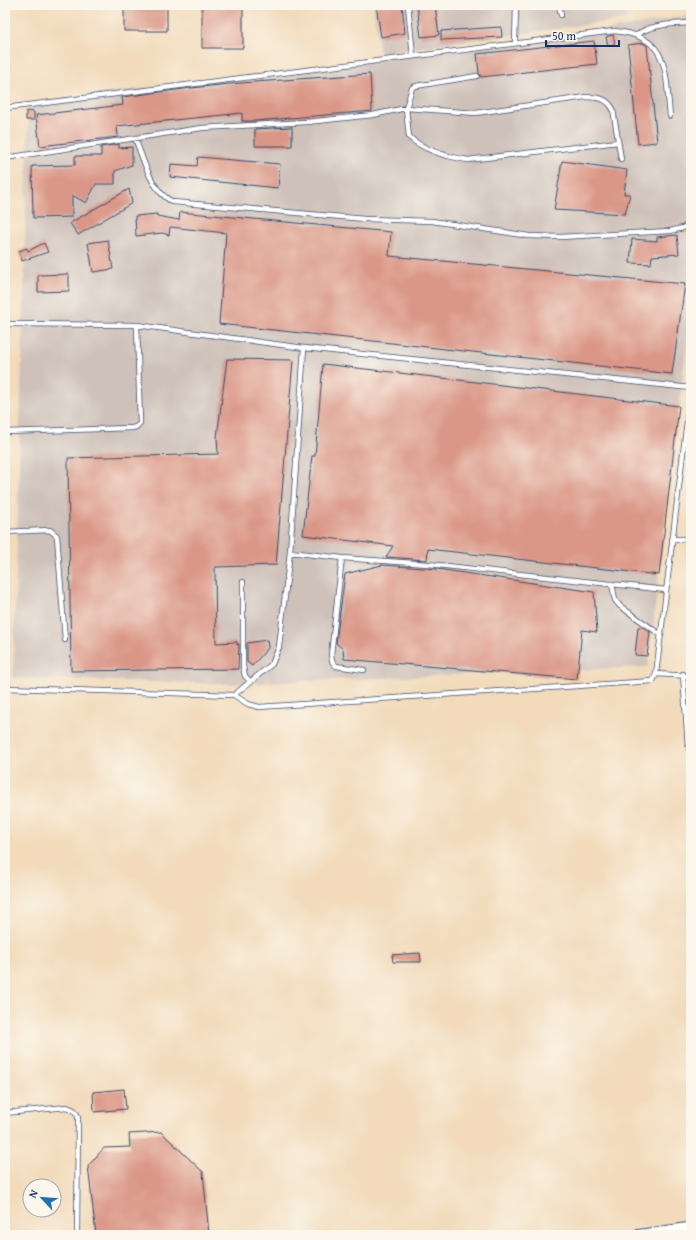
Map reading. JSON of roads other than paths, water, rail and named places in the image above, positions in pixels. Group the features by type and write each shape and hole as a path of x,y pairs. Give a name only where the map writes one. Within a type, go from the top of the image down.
{"street":[{"path":"635,1235 691,1227"}],"lane":[{"path":"408,5 413,56"},
{"path":"515,42 516,5"},
{"path":"559,5 561,16"},
{"path":"637,34 649,29 691,23"},
{"path":"5,108 515,42 614,31 637,34 648,40 661,56 667,84 670,116"},
{"path":"477,76 416,86 412,88 406,108 408,134 411,139 426,148 454,158 468,160 618,142"},
{"path":"5,158 202,128 307,122 372,115 406,108 476,113 586,97 601,98 610,103 613,109 622,159"},
{"path":"135,138 150,174 161,194 173,202 320,215 432,221 529,236 560,237 670,231 683,228 691,229"},
{"path":"683,228 691,222"},
{"path":"5,324 137,325 304,348 691,388 656,674 655,679 651,682 259,707 248,704 234,694 5,688"},
{"path":"5,432 136,427 140,423 137,325"},
{"path":"234,694 272,664 277,653 290,552 304,348"},
{"path":"685,431 691,431"},
{"path":"5,532 50,530 57,536 66,640"},
{"path":"672,539 691,539"},
{"path":"290,552 342,558 428,564 666,590"},
{"path":"342,558 331,655 332,661 336,666 364,670"},
{"path":"244,582 243,666 245,676 251,682"},
{"path":"612,584 615,600 620,606 661,635"},
{"path":"656,674 683,674 691,676"},
{"path":"683,674 688,747 691,751"},
{"path":"5,1113 67,1107 74,1110 78,1116 77,1235"}]}
